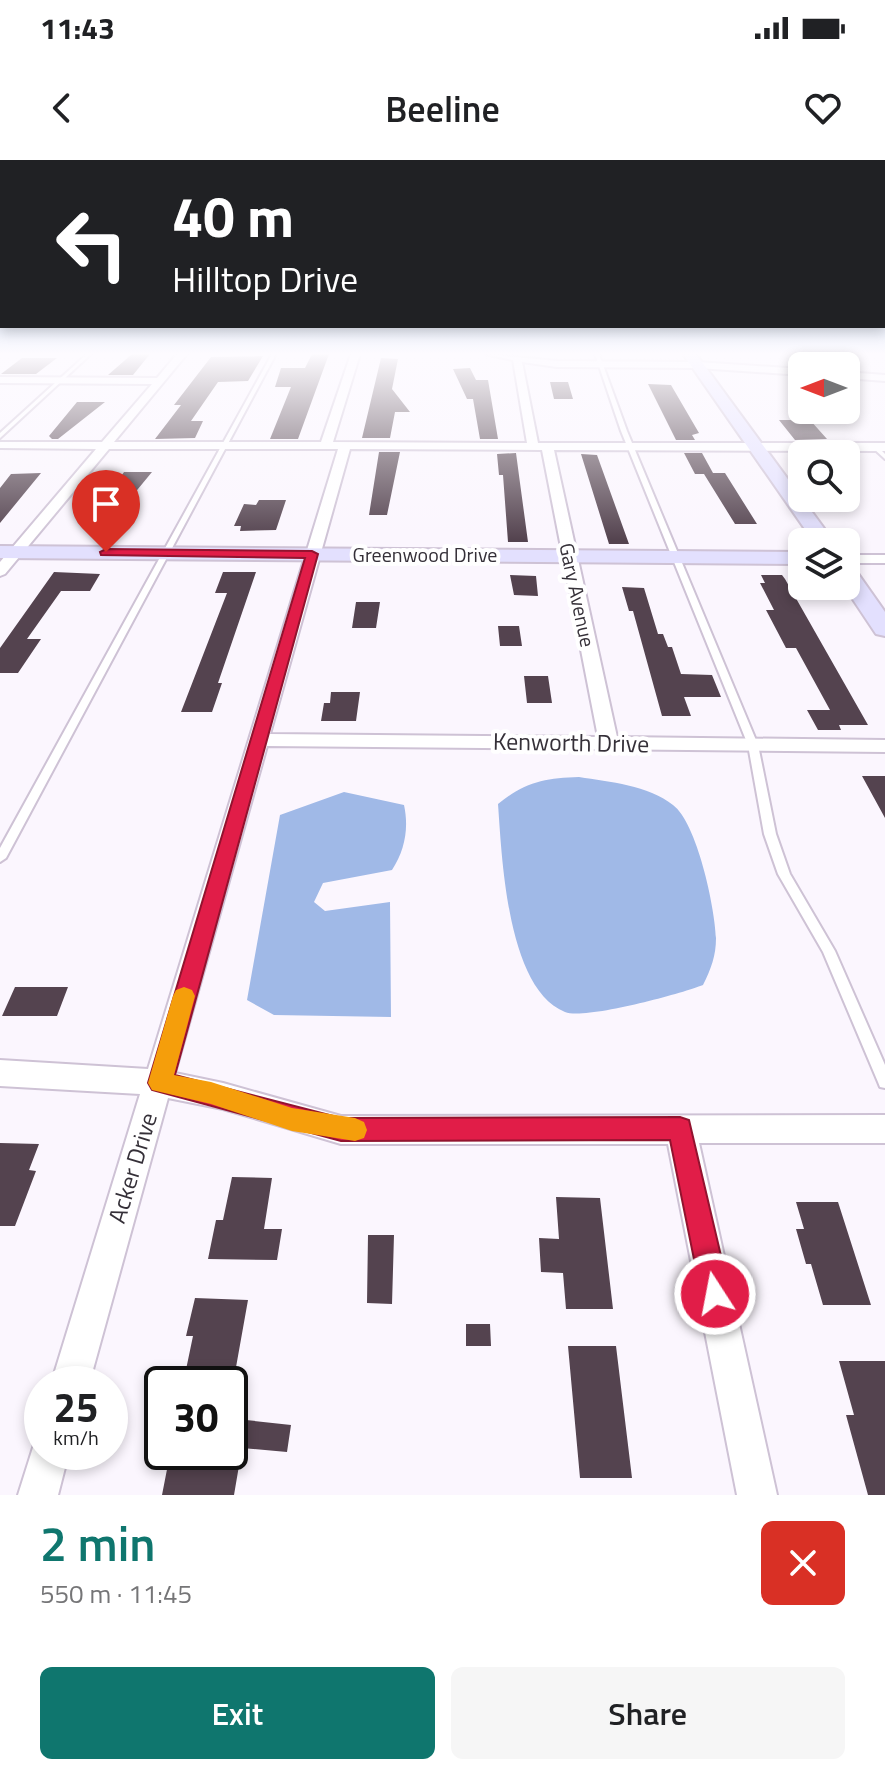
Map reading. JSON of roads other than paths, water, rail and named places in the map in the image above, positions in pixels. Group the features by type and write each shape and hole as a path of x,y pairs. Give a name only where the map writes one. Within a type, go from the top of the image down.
{"street":[{"path":"0,571 8,552 131,416"},
{"name":"Acker Drive","path":"75,1366 142,1127 160,1083 312,554 342,416"},
{"name":"Gary Avenue","path":"532,416 568,556 609,744"},
{"path":"733,416 814,528"},
{"path":"0,445 880,447"},
{"name":"Greenwood Drive","path":"8,552 788,558"},
{"path":"860,559 885,559"},
{"path":"860,593 885,629"},
{"name":"Kenworth Drive","path":"258,740 885,746"},
{"path":"0,1073 105,1076 160,1083 211,1093 292,1119 341,1130 885,1129"},
{"path":"680,1128 757,1495"},
{"path":"38,1495 45,1470"}],"lane":[{"path":"0,436 21,416"},
{"path":"0,858 238,416"},
{"path":"620,416 753,745 770,834 784,874 829,951 885,1082"},
{"path":"880,447 885,457"}],"water":[{"path":"579,777 628,785 652,793 673,805 682,815 697,847 715,924 714,957 703,985 633,1005 576,1014 565,1012 546,999 531,977 511,920 498,804 536,783"},
{"path":"344,792 404,805 405,839 392,870 323,883 314,902 325,911 390,902 391,1017 274,1015 247,1000 280,815"}]}
